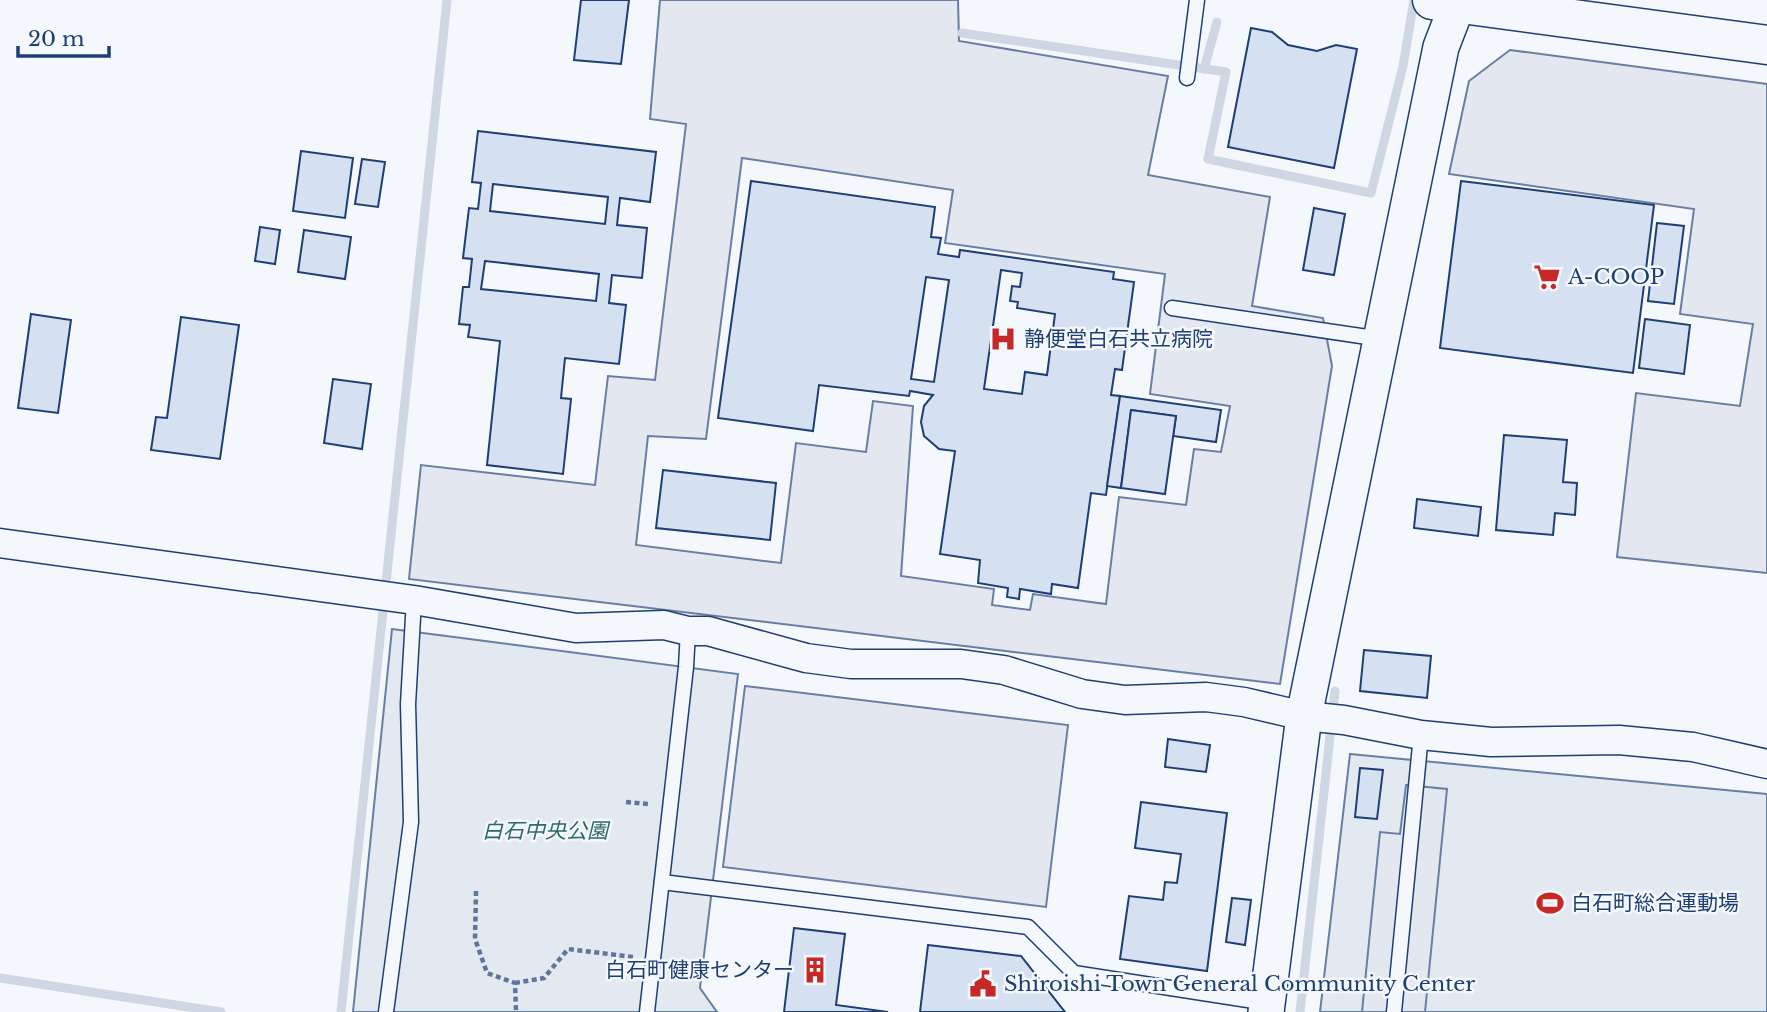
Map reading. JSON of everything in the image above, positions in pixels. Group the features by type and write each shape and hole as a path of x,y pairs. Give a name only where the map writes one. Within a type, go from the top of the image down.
{"highway":[{"path":"1442,1 1767,45"}],"street":[{"path":"1266,1007 1321,718 1381,339 1441,47 1442,1"},
{"path":"0,543 414,600 576,628 664,625 688,631 708,631 806,658 851,664 961,664 1004,670 1082,694 1125,700 1206,696 1421,735 1491,742 1619,740 1693,747 1767,764"}],"lane":[{"path":"1187,78 1197,0"},
{"path":"1172,308 1381,339"},
{"path":"386,1012 411,822 408,705 414,600"},
{"path":"647,1012 688,631"},
{"path":"1394,1012 1421,735"},
{"path":"662,882 1028,927 1074,973 1266,1007"}],"path":[{"path":"476,891 475,939 488,973 515,983 544,978 568,949 653,959"},
{"path":"515,983 516,1012"}],"green space":[{"name":"白石中央公園","path":"392,629 738,674 700,988 717,1012 353,1012"},
{"name":"白石町総合運動場","path":"1350,754 1767,794 1767,1012 1320,1012"}],"shaded area":[{"path":"660,0 958,0 959,41 1168,76 1148,175 1270,197 1252,306 1323,318 1332,366 1280,684 409,579 421,465 595,485 608,376 655,380 686,124 650,119","holes":["742,158 953,190 945,243 1165,274 1150,394 1230,406 1221,452 1194,449 1186,505 1119,497 1106,604 1033,594 1030,610 992,605 994,589 901,576 913,406 873,401 866,452 796,443 781,563 636,545 648,436 706,439"]},
{"path":"1510,50 1767,84 1767,573 1617,557 1636,393 1740,406 1753,324 1680,314 1694,209 1449,174 1469,81"},
{"path":"745,686 1068,725 1046,907 723,867"},
{"path":"1406,785 1447,789 1425,1012 1362,1012 1380,832 1400,834"}],"building":[{"path":"581,0 629,0 621,64 574,60"},
{"path":"1251,28 1272,32 1288,45 1317,51 1336,45 1357,49 1334,168 1228,147"},
{"path":"478,131 656,152 650,202 620,198 617,225 647,228 642,278 612,275 609,303 626,305 619,364 565,358 561,398 571,399 563,474 487,465 500,341 468,337 470,325 459,324 463,287 469,287 472,259 463,258 469,208 478,209 481,183 472,182","holes":["493,184 608,197 605,224 490,211","485,261 599,274 596,301 481,289"]},
{"path":"301,151 353,158 345,218 293,211"},
{"path":"362,159 385,162 378,207 355,204"},
{"path":"751,181 935,207 931,237 941,238 938,254 959,257 960,250 1114,272 1113,279 1134,282 1122,370 1115,369 1111,395 1120,396 1106,495 1091,493 1078,588 1052,584 1051,594 1020,589 1019,599 1007,597 1008,588 978,583 980,560 940,554 955,451 939,449 924,436 921,422 924,406 933,395 910,391 909,396 819,385 813,431 718,418","holes":["1001,270 1022,273 1020,287 1012,286 1010,301 1018,302 1017,308 1055,314 1047,375 1025,372 1022,394 984,389","926,277 949,280 934,382 911,379"]},
{"name":"A-COOP","path":"1461,181 1654,205 1633,373 1440,348"},
{"path":"1314,208 1345,214 1334,275 1303,270"},
{"path":"1657,223 1684,226 1674,304 1648,301"},
{"path":"260,227 280,230 275,264 255,261"},
{"path":"304,230 351,237 345,279 298,272"},
{"path":"31,314 71,320 58,413 18,408"},
{"path":"181,317 239,325 220,459 151,450 156,417 167,418"},
{"path":"1645,319 1690,325 1684,374 1639,368"},
{"path":"333,379 371,384 362,449 324,443"},
{"path":"1120,396 1221,410 1216,442 1173,436 1176,416 1131,410 1121,488 1107,486"},
{"path":"1131,410 1176,416 1165,494 1121,488"},
{"path":"1504,435 1567,440 1563,482 1577,483 1575,515 1555,513 1553,535 1496,530"},
{"path":"663,470 776,483 770,540 656,528"},
{"path":"1417,499 1481,507 1478,536 1414,528"},
{"path":"1364,650 1431,656 1427,698 1360,691"},
{"path":"1168,739 1210,745 1206,772 1165,767"},
{"path":"1360,768 1383,770 1377,819 1355,817"},
{"path":"1141,802 1227,813 1207,971 1120,959 1129,896 1163,900 1165,882 1177,883 1181,854 1135,848"},
{"path":"1232,898 1251,900 1245,945 1226,942"},
{"name":"白石町健康センター","path":"794,928 845,934 836,1005 888,1012 784,1012"},
{"name":"Shiroishi Town General Community Center","path":"928,945 1021,956 1065,1012 920,1012"}],"waterway":[{"path":"341,1012 447,0"},
{"path":"962,33 1226,72 1208,159 1371,193 1403,66 1414,0"},
{"path":"1204,69 1217,22"},
{"path":"1300,1012 1335,691"},
{"path":"0,978 221,1012"}],"place":[{"name":"A-COOP","path":"1547,277"},
{"name":"静便堂白石共立病院","path":"1003,339"},
{"name":"白石町総合運動場","path":"1550,903"},
{"name":"白石町健康センター","path":"815,970"},
{"name":"Shiroishi Town General Community Center","path":"983,984"}]}
